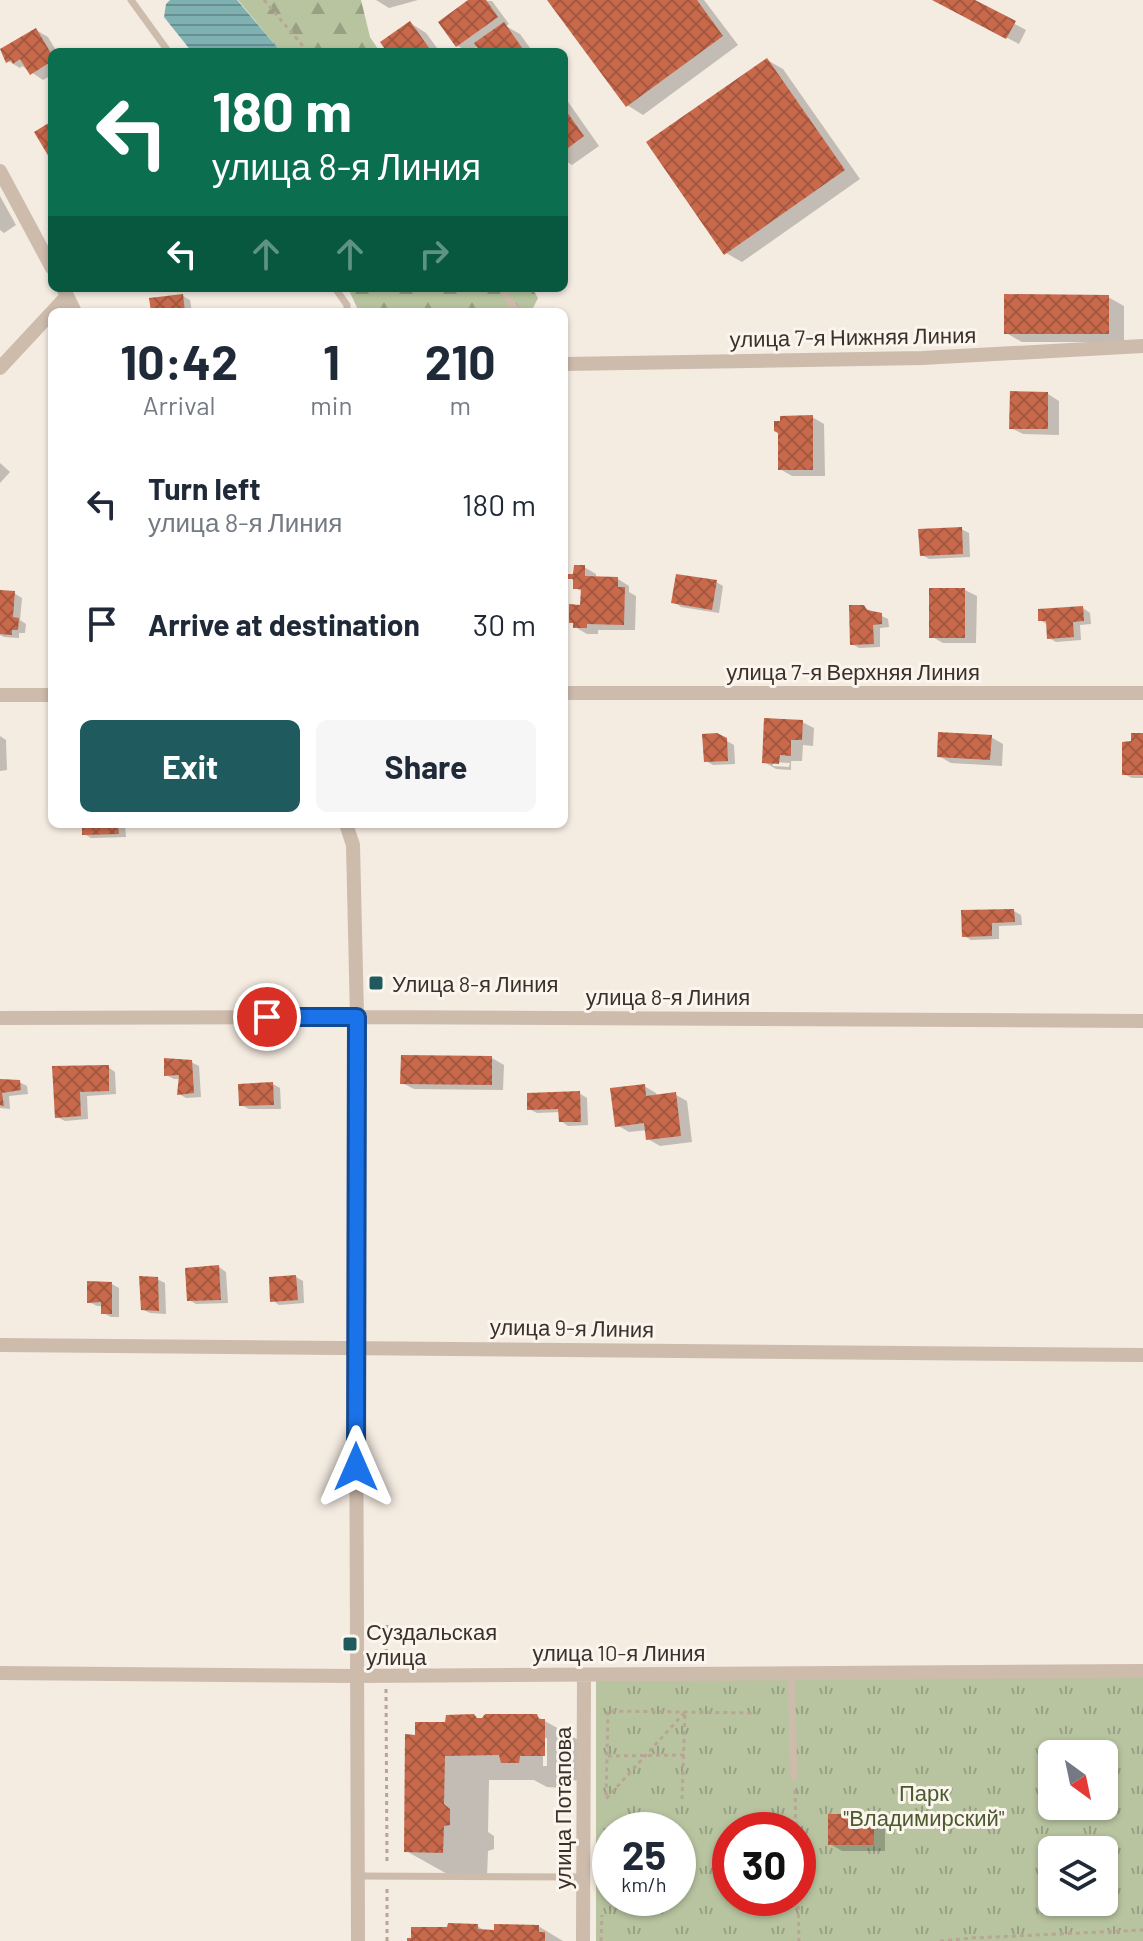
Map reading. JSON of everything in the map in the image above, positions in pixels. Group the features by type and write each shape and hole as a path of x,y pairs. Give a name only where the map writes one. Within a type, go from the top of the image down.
{"street":[{"path":"0,171 48,261"},
{"path":"51,308 65,292"},
{"path":"0,368 48,312"},
{"name":"улица 7-я Нижняя Линия","path":"568,364 922,358 1143,346"},
{"name":"улица 7-я Верхняя Линия","path":"568,693 1143,693"},
{"path":"0,695 48,695"},
{"path":"347,828 353,845 357,1017 358,1941"},
{"name":"улица 8-я Линия","path":"0,1018 1143,1021"},
{"name":"улица 9-я Линия","path":"0,1345 1143,1355"},
{"name":"улица 10-я Линия","path":"0,1673 386,1676 1143,1671"},
{"name":"улица Потапова","path":"583,1941 584,1675"}],"lane":[{"path":"131,0 166,48"},
{"path":"791,1673 794,1777"},
{"path":"358,1876 584,1877"}],"path":[{"path":"264,0 305,48"},
{"path":"387,1625 387,1941"},
{"path":"685,1712 606,1799 608,1711 685,1712 758,1713"},
{"path":"682,1799 685,1712"},
{"path":"607,1756 684,1755"},
{"path":"794,1777 795,1812"},
{"path":"601,1941 602,1916"},
{"path":"798,1916 799,1941"},
{"path":"940,1941 1143,1930"}],"green space":[{"path":"238,0 361,0 370,37 377,48 278,48"},
{"path":"350,292 534,292 538,298 533,308 357,308"},
{"name":"Парк \"Владимирский\"","path":"1143,1675 1143,1941 596,1941 596,1916 696,1916 696,1812 596,1812 596,1681"}],"water":[{"path":"170,0 237,0 278,48 189,48 164,17 166,4"}],"building":[{"path":"468,0 486,0 498,17 456,47 438,22"},
{"path":"547,0 697,0 723,36 626,107"},
{"path":"932,0 975,0 1016,21 1006,39"},
{"path":"410,21 429,48 384,48 380,42"},
{"path":"504,22 522,48 477,48 474,43"},
{"path":"36,28 48,48 48,64 30,75 20,59 13,64 11,60 6,63 0,49"},
{"path":"767,58 845,170 724,255 646,142"},
{"path":"568,114 584,136 568,148"},
{"path":"48,123 48,155 34,132"},
{"path":"183,294 185,308 150,308 149,298"},
{"path":"1004,294 1109,295 1109,334 1004,334"},
{"path":"1010,391 1048,392 1048,429 1009,429"},
{"path":"813,415 813,470 778,470 778,433 774,431 774,421 780,421 780,416"},
{"path":"962,527 963,554 920,556 918,529"},
{"path":"574,565 585,565 585,576 618,577 618,587 625,587 624,625 587,624 587,628 573,628 573,623 569,623 569,604 580,605 581,589 573,589 573,579 568,579 568,574 573,574"},
{"path":"676,574 717,580 712,610 671,603"},
{"path":"929,588 965,588 965,638 929,638"},
{"path":"0,590 15,591 13,617 19,618 18,630 12,630 12,635 0,634"},
{"path":"849,605 864,605 867,610 882,613 882,624 873,625 874,644 850,645"},
{"path":"1083,606 1084,621 1073,622 1074,637 1047,639 1046,621 1038,621 1038,609"},
{"path":"764,718 803,720 802,740 791,740 791,756 780,755 779,764 762,763"},
{"path":"938,732 992,735 990,760 937,757"},
{"path":"717,733 727,738 728,761 704,762 702,734"},
{"path":"1131,733 1143,733 1143,775 1122,775 1122,742 1131,741"},
{"path":"82,828 118,828 119,834 82,835"},
{"path":"1014,909 1015,922 992,923 992,936 962,937 961,910"},
{"path":"401,1055 492,1056 492,1085 400,1084"},
{"path":"164,1058 192,1060 194,1093 177,1095 179,1075 164,1076"},
{"path":"109,1065 109,1091 80,1092 81,1116 55,1118 52,1066"},
{"path":"0,1079 20,1080 21,1090 2,1093 4,1106 0,1105"},
{"path":"273,1082 274,1105 239,1106 238,1084"},
{"path":"645,1084 646,1096 676,1092 681,1136 646,1140 644,1123 615,1127 610,1088"},
{"path":"580,1091 581,1122 559,1122 558,1109 527,1110 527,1093"},
{"path":"219,1265 221,1300 187,1301 185,1268"},
{"path":"296,1275 298,1300 270,1302 269,1277"},
{"path":"139,1276 158,1277 159,1311 141,1310"},
{"path":"87,1281 112,1282 112,1314 101,1314 101,1302 87,1303"},
{"path":"474,1714 482,1718 485,1714 537,1714 539,1719 545,1719 545,1756 520,1756 519,1763 501,1763 499,1755 445,1756 444,1804 450,1809 450,1825 444,1826 443,1853 404,1852 405,1734 415,1735 415,1722 445,1722 446,1715"},
{"path":"828,1814 874,1814 874,1845 828,1845"},
{"path":"448,1923 478,1924 478,1929 494,1930 494,1924 539,1925 539,1932 545,1932 545,1941 407,1941 411,1938 411,1927 447,1927"}],"place":[{"name":"Улица 8-я Линия","path":"376,983"},
{"name":"Суздальская улица","path":"350,1644"}],"route":[{"path":"267,1017 357,1017 356,1467"}]}
